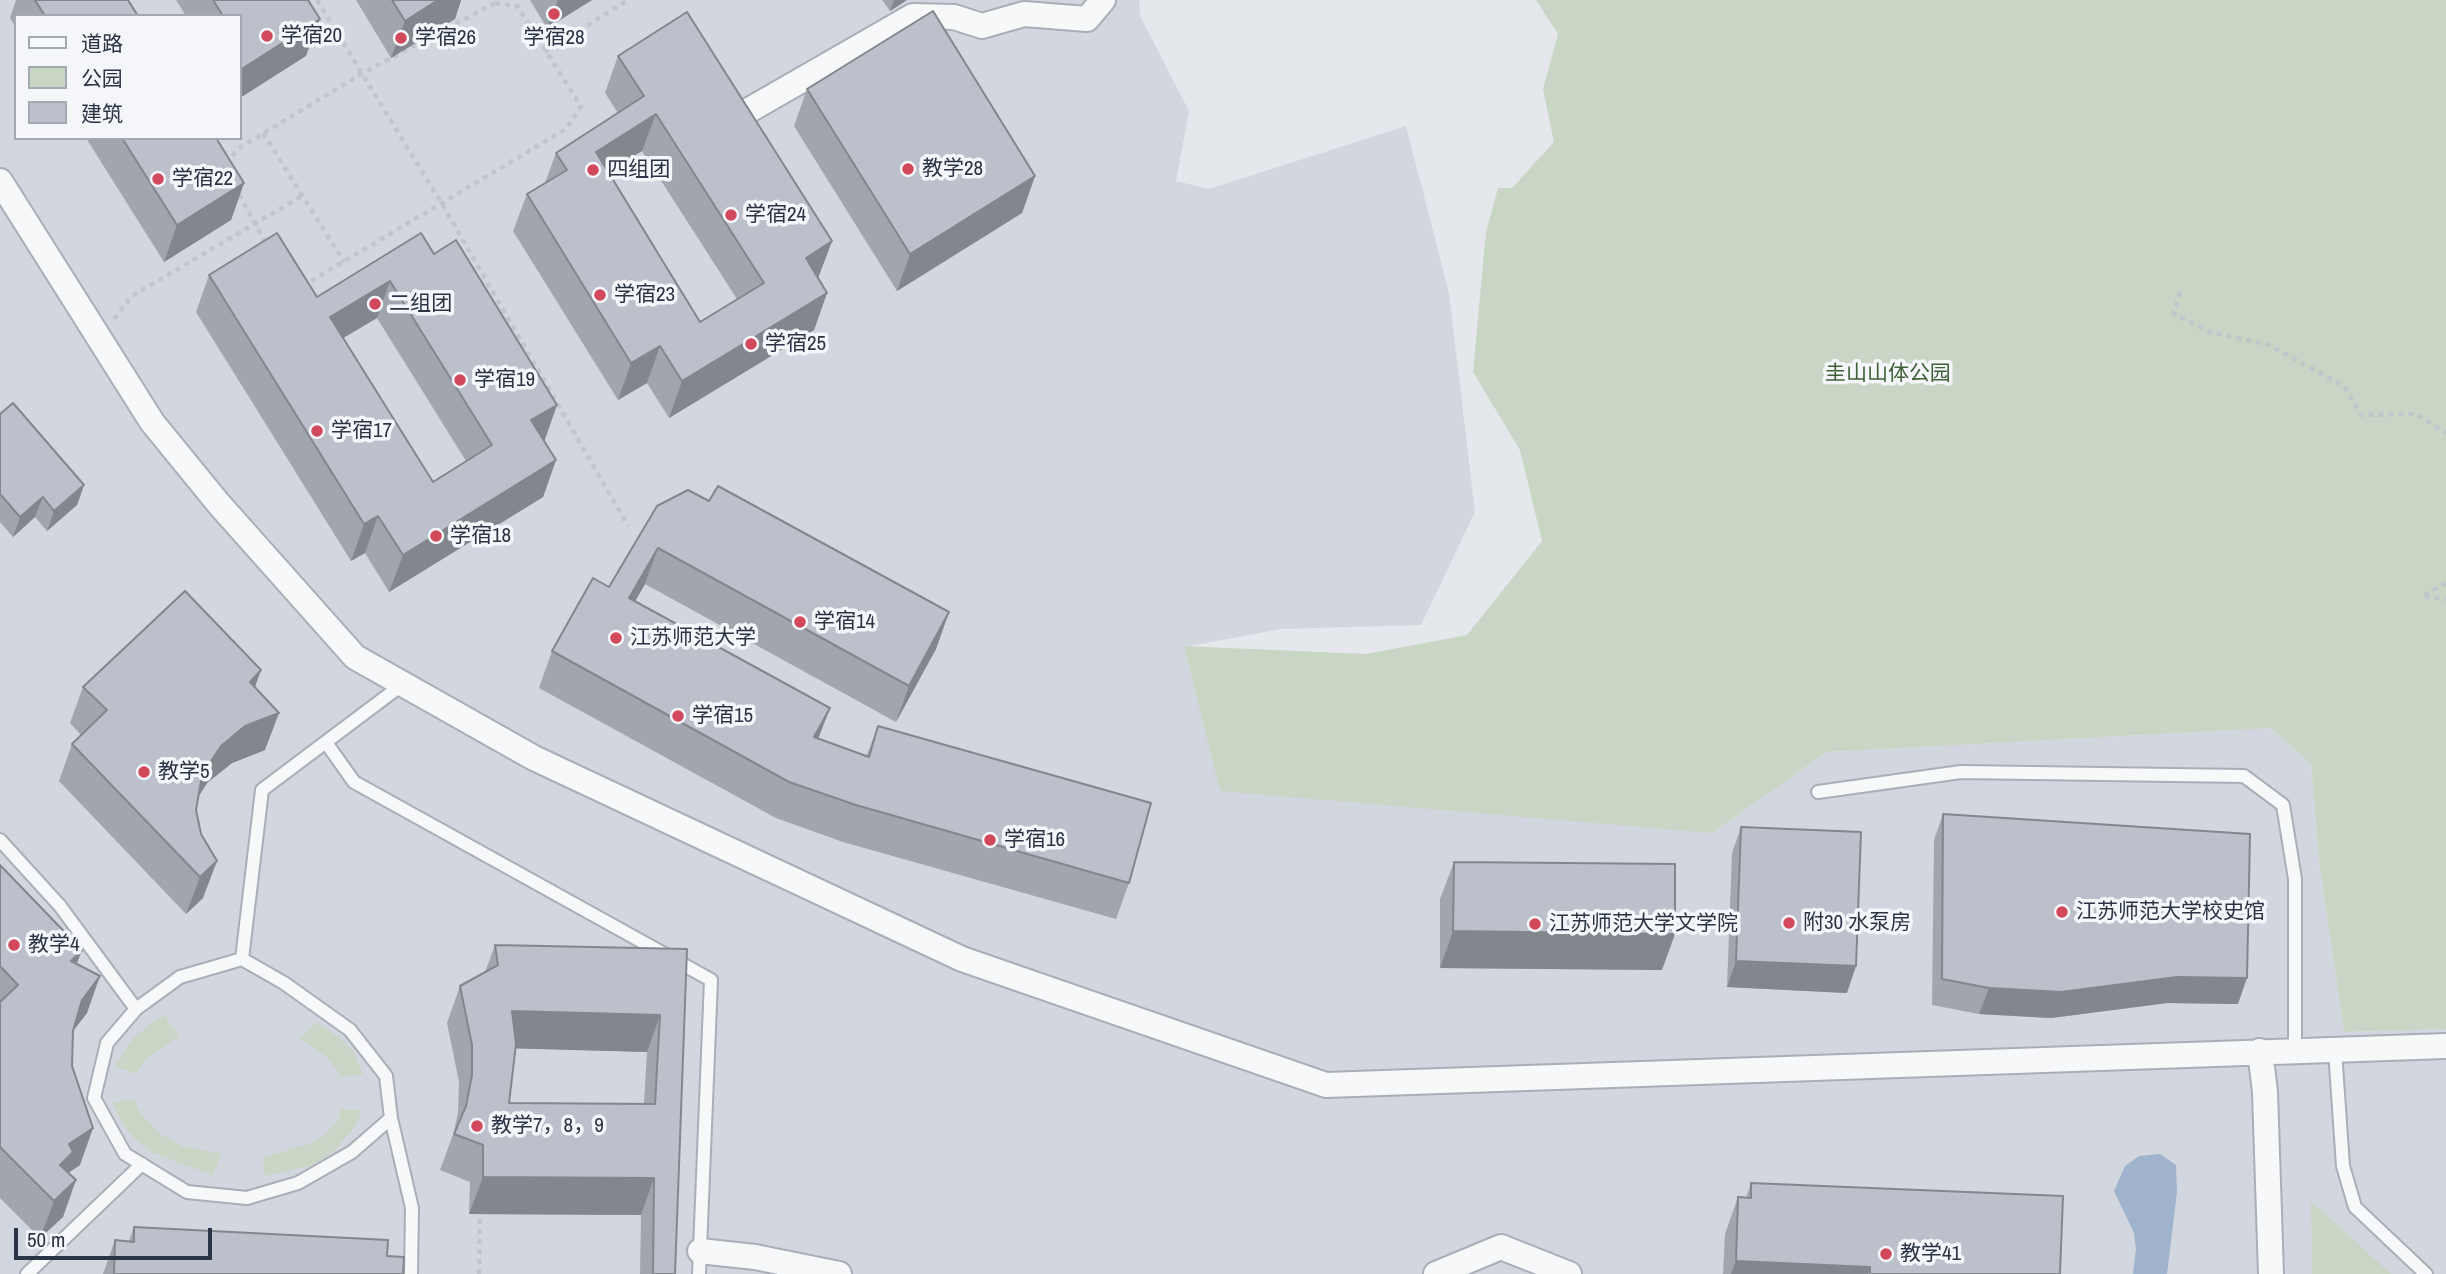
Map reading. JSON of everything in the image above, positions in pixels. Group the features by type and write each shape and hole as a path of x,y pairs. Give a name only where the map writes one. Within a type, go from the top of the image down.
{"street":[{"path":"739,116 913,16 954,18 982,26 1024,14 1087,19 1103,0"},
{"path":"0,181 152,422 236,524 355,657 534,758 961,959 1326,1085 2446,1046"},
{"path":"2260,1051 2265,1092 2272,1274"},
{"path":"1436,1274 1501,1247 1569,1274"},
{"path":"700,1263 755,1257 839,1274"}],"lane":[{"path":"242,959 262,790 327,744 403,684"},
{"path":"327,744 354,782 711,980 700,1263"},
{"path":"1818,792 1961,772 2244,776 2283,805 2295,879 2295,1051"},
{"path":"0,840 61,906 136,1009"},
{"path":"391,1118 352,1152 298,1183 247,1198 187,1192 125,1154 94,1098 107,1043 136,1009 180,977 242,959 284,983 350,1030 386,1076 391,1118 412,1208 411,1274"},
{"path":"2335,1051 2343,1166 2355,1207 2426,1274"},
{"path":"27,1274 142,1164"}],"path":[{"path":"317,0 442,204 628,526"},
{"path":"545,52 628,0"},
{"path":"495,4 517,6 545,52 580,106 566,129 311,281 281,272 224,166 239,148 363,73 495,4"},
{"path":"263,133 344,262"},
{"path":"98,339 132,296 256,225 302,195"},
{"path":"2180,292 2174,314 2210,332 2269,345 2344,386 2361,415 2416,414 2446,433"},
{"path":"2446,583 2422,596 2446,599"},
{"path":"479,1274 480,1215"}],"shaded area":[{"name":"江苏师范大学","path":"0,0 1139,0 1140,16 1189,111 1176,181 1209,189 1406,126 1449,293 1475,512 1421,625 1281,629 1184,647 1712,833 1827,752 2271,728 2311,764 2319,861 2344,1032 2446,1029 2446,1274 0,1274"}],"green space":[{"name":"圭山山体公园","path":"1536,0 2446,0 2446,1029 2344,1032 2319,861 2311,764 2271,728 1827,752 1712,833 1220,791 1184,646 1366,654 1467,635 1542,541 1520,450 1473,372 1486,232 1498,188 1512,188 1554,142 1543,89 1558,34"},
{"path":"164,1015 179,1036 148,1057 136,1074 115,1066 136,1035"},
{"path":"317,1022 340,1038 354,1053 363,1074 341,1077 330,1060 300,1038"},
{"path":"134,1099 141,1114 159,1133 181,1146 221,1154 213,1175 153,1153 136,1140 125,1128 112,1103"},
{"path":"341,1109 363,1110 352,1130 332,1153 310,1166 264,1176 263,1158 308,1144 325,1135 339,1119"},
{"path":"2311,1201 2391,1274 2312,1274"}],"water":[{"path":"2160,1154 2176,1165 2177,1192 2167,1274 2133,1274 2136,1249 2134,1233 2114,1191 2125,1166 2139,1156"}],"building":[{"path":"35,0 128,0 137,14 44,14"},
{"path":"213,0 308,0 320,19 242,69 242,14 222,14"},
{"path":"392,0 438,0 405,21"},
{"name":"教学28","path":"933,11 1035,176 910,254 807,89"},
{"path":"687,12 832,241 806,258 827,293 682,381 660,346 631,363 527,194 567,170 556,153 644,96 618,56","holes":["656,114 764,283 700,322 596,152"]},
{"path":"123,140 217,140 244,183 177,225"},
{"path":"277,233 317,297 421,233 434,254 456,240 557,405 531,420 556,460 403,555 378,516 364,524 209,275","holes":["390,281 492,445 433,482 330,317"]},
{"path":"13,403 84,485 54,511 43,497 20,517 0,494 0,414"},
{"path":"718,486 949,612 909,686 658,548 629,598 830,708 814,737 869,757 878,726 1151,803 1129,883 856,805 789,782 552,651 593,578 609,587 657,506 688,490 709,501"},
{"name":"教学5","path":"185,591 261,670 250,682 279,713 245,726 221,746 202,775 196,810 201,834 217,861 200,877 72,744 107,710 83,687"},
{"path":"1943,814 2250,834 2247,978 2177,977 2061,992 1989,988 1942,979"},
{"name":"附30 水泵房","path":"1741,827 1861,832 1856,966 1736,961"},
{"path":"1454,862 1675,864 1675,934 1453,931"},
{"path":"0,865 82,950 71,961 100,976 82,1000 73,1031 72,1066 93,1128 69,1144 73,1152 60,1165 76,1180 54,1201 0,1147 0,1002 18,985 0,966"},
{"path":"495,945 687,949 675,1274 653,1274 654,1178 483,1177 483,1145 454,1134 466,1106 472,1075 472,1045 460,986 498,965","holes":["512,1011 660,1015 655,1104 509,1103 516,1044"]},
{"path":"1751,1183 2063,1196 2060,1274 1870,1274 1870,1267 1736,1261 1738,1197 1751,1198"},
{"path":"134,1227 388,1240 387,1256 404,1257 403,1274 114,1274 115,1240 134,1242"}],"place":[{"name":"学宿28","path":"554,14"},
{"name":"学宿20","path":"267,36"},
{"name":"学宿26","path":"401,38"},
{"name":"教学28","path":"908,169"},
{"name":"四组团","path":"593,170"},
{"name":"学宿22","path":"158,179"},
{"name":"学宿24","path":"731,215"},
{"name":"学宿23","path":"600,295"},
{"name":"二组团","path":"375,304"},
{"name":"学宿25","path":"751,344"},
{"name":"学宿19","path":"460,380"},
{"name":"学宿17","path":"317,431"},
{"name":"学宿18","path":"436,536"},
{"name":"学宿14","path":"800,622"},
{"name":"江苏师范大学","path":"616,638"},
{"name":"学宿15","path":"678,716"},
{"name":"教学5","path":"144,772"},
{"name":"学宿16","path":"990,840"},
{"name":"江苏师范大学校史馆","path":"2062,912"},
{"name":"附30 水泵房","path":"1789,923"},
{"name":"江苏师范大学文学院","path":"1535,924"},
{"name":"教学4","path":"14,945"},
{"name":"教学7，8，9","path":"477,1126"},
{"name":"教学41","path":"1886,1254"}]}
